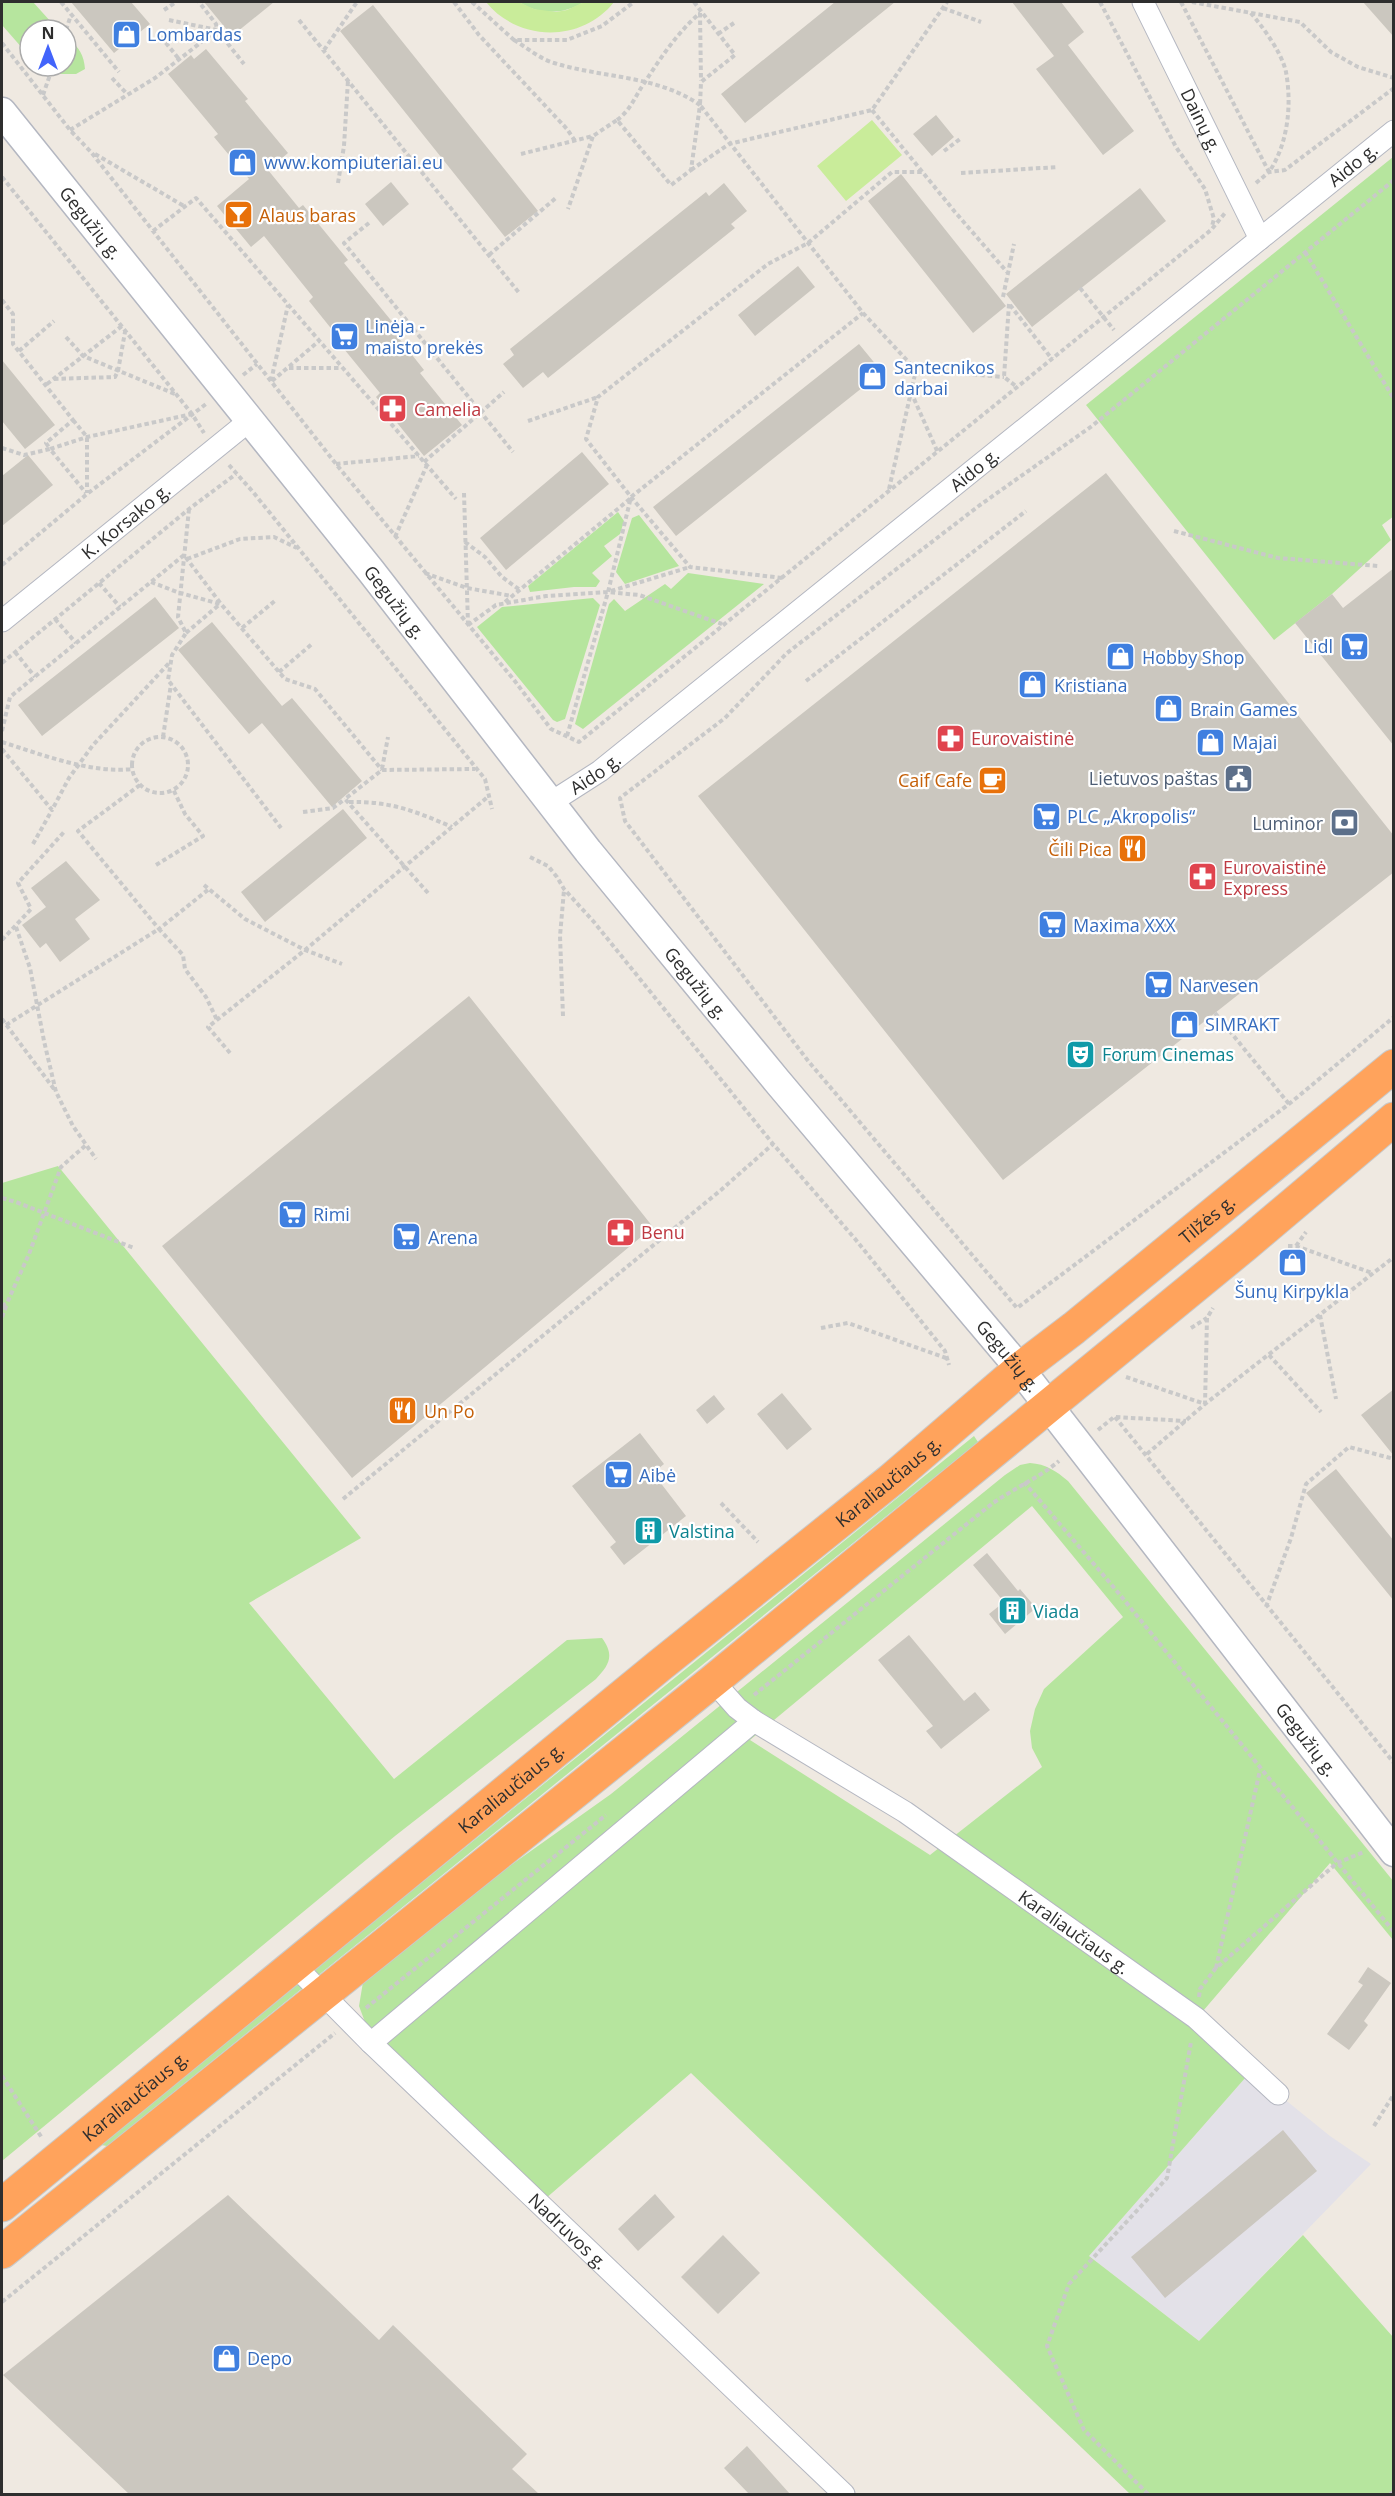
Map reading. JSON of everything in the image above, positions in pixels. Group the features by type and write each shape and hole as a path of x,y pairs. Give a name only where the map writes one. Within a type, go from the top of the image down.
{"highway":[{"name":"Tilžės g.","path":"1020,1369 1074,1328 1394,1066"},
{"path":"1048,1406 1245,1245 1394,1119"},
{"name":"Karaliaučiaus g.","path":"2,2205 891,1479 1020,1369"},
{"name":"Karaliaučiaus g.","path":"2,2252 713,1681 1048,1406"}],"main road":[{"name":"Gegužių g.","path":"2,112 458,681 550,803 777,1081 1020,1369 1390,1848"}],"street":[{"name":"Dainų g.","path":"1143,2 1260,239"},
{"name":"Aido g.","path":"550,803 609,763 1394,131"},
{"name":"K. Korsako g.","path":"2,621 249,421"},
{"name":"Karaliaučiaus g.","path":"713,1681 737,1708 754,1721 905,1812 1196,2018 1278,2094"},
{"path":"371,2043 754,1721"},
{"name":"Nadruvos g.","path":"294,1965 371,2043 844,2494"}],"path":[{"path":"61,2 119,72"},
{"path":"164,9 176,2"},
{"path":"199,2 216,24 217,30 244,63"},
{"path":"324,50 357,2"},
{"path":"454,2 479,35 567,129 574,141"},
{"path":"472,2 514,39 552,63 645,82 690,98 700,105 863,313 915,370 1004,377 1017,387"},
{"path":"514,39 567,40 602,26 634,2"},
{"path":"694,2 735,54 701,81"},
{"path":"617,120 671,185 729,144 872,110 947,2"},
{"path":"1100,2 1176,147 1205,189 1214,219 1210,230"},
{"path":"1181,2 1269,172"},
{"path":"1192,2 1300,21 1331,52 1358,67 1394,78"},
{"path":"943,8 981,22"},
{"path":"522,154 593,136 627,113 645,82 682,29 700,12"},
{"path":"691,170 700,105 700,12"},
{"path":"2,43 70,130 92,152 336,464 514,680 550,729 579,742 1210,230 1239,197 1269,172 1278,159 1288,119 1286,71 1264,29 1250,12"},
{"path":"70,18 71,14"},
{"path":"169,20 217,30"},
{"path":"299,20 520,294"},
{"path":"718,34 734,23"},
{"path":"70,130 155,78 217,30"},
{"path":"160,36 179,59"},
{"path":"43,95 49,78"},
{"path":"112,78 127,94"},
{"path":"338,183 344,146 348,80"},
{"path":"1269,172 1285,170 1394,88"},
{"path":"872,110 1007,272"},
{"path":"568,209 593,136"},
{"path":"944,151 960,139"},
{"path":"92,152 184,206"},
{"path":"961,173 1058,167"},
{"path":"528,421 597,397 768,264 808,243 892,172 922,172"},
{"path":"2,177 192,414"},
{"path":"1394,180 1092,426 980,505 787,653 725,718 620,798 625,821 808,1062 1017,1308 1289,1104 1394,1017"},
{"path":"489,255 558,197"},
{"path":"153,231 196,198 456,499"},
{"path":"369,223 344,243 513,452"},
{"path":"1003,297 1014,244"},
{"path":"1305,252 1394,399"},
{"path":"1080,288 1102,318 1128,345"},
{"path":"2,300 13,314 13,344 87,437 87,494"},
{"path":"1004,377 1009,304 1052,359"},
{"path":"271,382 288,305"},
{"path":"502,604 631,497 863,313"},
{"path":"19,351 54,321"},
{"path":"47,384 122,326"},
{"path":"54,379 115,377 125,331"},
{"path":"66,337 83,356 176,394"},
{"path":"271,382 319,340"},
{"path":"288,368 342,368"},
{"path":"889,490 915,370"},
{"path":"2,565 87,494 225,389"},
{"path":"395,537 425,463 504,392"},
{"path":"911,392 938,453"},
{"path":"597,397 586,439 690,567"},
{"path":"2,448 24,454 50,449 87,437 192,414"},
{"path":"73,420 46,442 87,494"},
{"path":"336,464 419,456"},
{"path":"2,663 189,509 236,474 300,549 485,779 492,809"},
{"path":"464,493 468,625"},
{"path":"567,736 608,592 631,497"},
{"path":"186,633 178,617 186,557 189,509"},
{"path":"806,681 1026,511"},
{"path":"1174,531 1278,558 1378,566"},
{"path":"2,731 10,697 151,582 186,557 240,538 274,537 300,549"},
{"path":"465,542 485,556 502,577 520,590"},
{"path":"186,557 220,604 285,679 315,689 382,770"},
{"path":"608,592 690,567 783,578"},
{"path":"424,572 467,588 512,596"},
{"path":"151,582 220,604"},
{"path":"99,583 120,608"},
{"path":"468,625 496,605 546,596 608,592 639,595 723,624"},
{"path":"242,628 276,600"},
{"path":"33,844 69,778 114,720 165,669 186,633 220,604"},
{"path":"55,620 76,643"},
{"path":"279,672 312,644"},
{"path":"15,652 35,677"},
{"path":"171,660 168,680 281,828"},
{"path":"163,737 171,683"},
{"path":"163,737 176,742 183,748 186,757 186,776 173,789 156,793 140,785 132,769 135,751 149,739 163,737"},
{"path":"303,812 333,808 347,801 382,770 388,737"},
{"path":"2,742 80,764 116,771 132,769"},
{"path":"2,749 52,810"},
{"path":"382,770 476,769"},
{"path":"140,785 78,831 183,955 185,969 206,997 217,1020"},
{"path":"156,865 203,836 185,814 173,789"},
{"path":"230,1053 208,1027 305,950 490,795"},
{"path":"347,801 385,804 412,810 452,827"},
{"path":"347,801 428,893"},
{"path":"2,940 31,909 18,883 64,832"},
{"path":"530,857 548,866 558,877 564,889 594,922 773,1144 856,1240 945,1351 949,1365"},
{"path":"204,885 244,919 305,950 342,964"},
{"path":"6,1025 159,929 209,889"},
{"path":"563,1016 560,936 564,889"},
{"path":"16,927 30,968 36,1006 57,1092 73,1126 96,1159"},
{"path":"1215,1013 1289,1104"},
{"path":"2,1019 57,1092"},
{"path":"343,1499 721,1190 773,1144"},
{"path":"2,1317 61,1167 86,1145"},
{"path":"2,1198 134,1248"},
{"path":"1286,1246 1296,1246 1372,1273"},
{"path":"1147,1454 1206,1404 1394,1257"},
{"path":"1206,1404 1207,1318 1218,1299"},
{"path":"2,1306 7,1303"},
{"path":"1320,1315 1336,1399"},
{"path":"821,1328 848,1323 947,1358"},
{"path":"1269,1355 1321,1412"},
{"path":"1116,1373 1206,1404"},
{"path":"1186,1421 1114,1417 1147,1454 1266,1607 1394,1763"},
{"path":"737,1708 993,1503 1024,1482 1045,1473 1078,1445"},
{"path":"1266,1607 1291,1538 1306,1484 1349,1447 1394,1459"},
{"path":"1024,1482 1116,1590 1394,1932"},
{"path":"721,1503 758,1542"},
{"path":"1215,1969 1260,1770"},
{"path":"2,2302 613,1809"},
{"path":"1148,2494 1084,2430 1047,2346 1069,2284 1167,2178 1200,1989 1215,1969 1337,1863 1390,1848"},
{"path":"2,2076 58,2160"},
{"path":"1374,2126 1394,2094"}],"shaded area":[{"path":"1253,2069 1278,2094 1330,2136 1371,2164 1199,2341 1089,2256"}],"green space":[{"path":"2,2 33,2 47,18 18,18 18,43 2,25"},
{"path":"486,2 519,2 534,9 556,12 567,10 584,2 614,2 601,15 585,25 568,31 550,32 515,25 499,15"},
{"path":"519,2 584,2 568,9 551,12 535,9"},
{"path":"78,49 83,60 85,69 78,73"},
{"path":"872,120 902,155 846,201 817,166"},
{"path":"1393,157 1394,516 1382,525 1391,540 1332,594 1274,640 1086,405"},
{"path":"618,512 624,521 620,534 604,546 612,556 592,573 600,581 596,587 530,592 528,586"},
{"path":"639,515 679,566 625,584 616,572 632,518"},
{"path":"688,573 764,584 583,729 575,724 609,604 614,599 625,611 665,584 671,589"},
{"path":"593,598 600,605 565,719 557,722 477,627 502,607"},
{"path":"58,1166 361,1538 249,1603 394,1779 567,1640 602,1638 608,1650 609,1660 596,1679 395,1836 2,2161 2,1183"},
{"path":"974,1436 978,1442 107,2146 101,2145 101,2142"},
{"path":"1030,1463 1046,1466 1068,1481 1394,1882 1393,1940 1330,1863 1197,2018 1253,2069 1089,2256 1199,2341 1303,2235 1393,2337 1393,2494 1130,2494 691,2073 545,2199 365,2022 359,2006 363,1982 455,1905 611,1794 1020,1465","holes":["1032,1506 1123,1617 1044,1689 1035,1709 1030,1731 1032,1748 1042,1767 930,1855 750,1740"]}],"building":[{"path":"71,2 131,2 150,24 114,53"},
{"path":"204,2 274,2 232,36"},
{"path":"835,2 895,2 745,123 721,94"},
{"path":"1012,2 1061,2 1084,32 1068,45 1134,131 1103,155 1036,69 1054,56"},
{"path":"1363,2 1394,2 1394,37"},
{"path":"373,5 538,211 505,237 340,31"},
{"path":"206,49 248,99 245,101 288,153 268,170 299,208 303,205 348,260 344,263 394,324 390,327 424,370 420,373 462,425 424,456 376,397 380,393 309,301 313,297 264,236 251,247 217,206 249,179 214,137 218,134 168,74 191,55 194,59"},
{"path":"936,115 954,137 932,156 913,134"},
{"path":"901,174 1006,306 973,333 868,201"},
{"path":"391,182 409,204 383,226 365,204"},
{"path":"724,183 747,211 731,224 735,228 548,378 543,372 523,388 503,364 514,355 510,349 706,192 709,196"},
{"path":"1140,188 1166,221 1032,327 1006,294"},
{"path":"798,266 815,287 755,336 738,315"},
{"path":"859,344 882,372 676,536 653,507"},
{"path":"2,360 55,425 25,449 2,421"},
{"path":"582,452 609,484 506,570 480,538"},
{"path":"28,455 53,485 2,526 2,476"},
{"name":"PLC „Akropolis“","path":"1106,473 1394,836 1394,872 1003,1180 698,796"},
{"name":"Lidl","path":"1394,568 1394,746 1295,623 1332,594 1343,608"},
{"path":"155,597 179,628 42,736 18,705"},
{"path":"212,622 282,706 292,698 362,781 332,807 262,723 249,734 178,650"},
{"path":"343,809 367,838 265,922 241,892"},
{"path":"66,861 100,900 75,919 90,939 60,962 46,943 40,948 22,925 46,907 31,888"},
{"name":"Arena","path":"469,996 653,1227 352,1478 162,1246"},
{"path":"1394,1389 1394,1456 1361,1415"},
{"path":"782,1393 812,1429 787,1450 757,1414"},
{"path":"714,1395 725,1409 707,1424 696,1410"},
{"path":"640,1433 664,1464 653,1473 686,1516 624,1565 610,1547 616,1542 572,1486"},
{"path":"1336,1469 1394,1541 1394,1601 1306,1493"},
{"path":"987,1553 1018,1591 1020,1589 1036,1608 1005,1634 989,1614 1004,1602 973,1565"},
{"path":"909,1635 964,1701 975,1692 990,1710 941,1749 926,1731 933,1726 878,1660"},
{"path":"1368,1967 1391,1983 1364,2021 1368,2025 1349,2050 1327,2034 1363,1985 1358,1982"},
{"path":"1283,2130 1317,2171 1165,2298 1131,2257"},
{"path":"655,2194 675,2217 638,2251 618,2229"},
{"name":"Depo","path":"228,2195 379,2340 393,2325 527,2454 512,2469 539,2494 129,2494 3,2375"},
{"path":"723,2235 760,2273 718,2314 681,2277"},
{"path":"747,2446 790,2494 749,2494 724,2468"}],"place":[{"name":"Lombardas","path":"126,34"},
{"name":"www.kompiuteriai.eu","path":"243,162"},
{"name":"Alaus baras","path":"238,215"},
{"name":"Linėja - maisto prekės","path":"344,336"},
{"name":"Santecnikos darbai","path":"873,377"},
{"name":"Camelia","path":"393,409"},
{"name":"Lidl","path":"1354,646"},
{"name":"Hobby Shop","path":"1121,657"},
{"name":"Kristiana","path":"1033,685"},
{"name":"Brain Games","path":"1169,709"},
{"name":"Eurovaistinė","path":"950,738"},
{"name":"Majai","path":"1211,742"},
{"name":"Lietuvos paštas","path":"1239,778"},
{"name":"Caif Cafe","path":"993,780"},
{"name":"PLC „Akropolis“","path":"1046,816"},
{"name":"Luminor","path":"1344,823"},
{"name":"Čili Pica","path":"1133,849"},
{"name":"Eurovaistinė Express","path":"1202,877"},
{"name":"Maxima XXX","path":"1052,925"},
{"name":"Narvesen","path":"1158,985"},
{"name":"SIMRAKT","path":"1184,1024"},
{"name":"Forum Cinemas","path":"1081,1054"},
{"name":"Rimi","path":"292,1214"},
{"name":"Benu","path":"620,1232"},
{"name":"Arena","path":"407,1237"},
{"name":"Šunų Kirpykla","path":"1292,1262"},
{"name":"Un Po","path":"403,1411"},
{"name":"Aibė","path":"618,1475"},
{"name":"Valstina","path":"648,1531"},
{"name":"Viada","path":"1012,1611"},
{"name":"Depo","path":"226,2358"}]}
